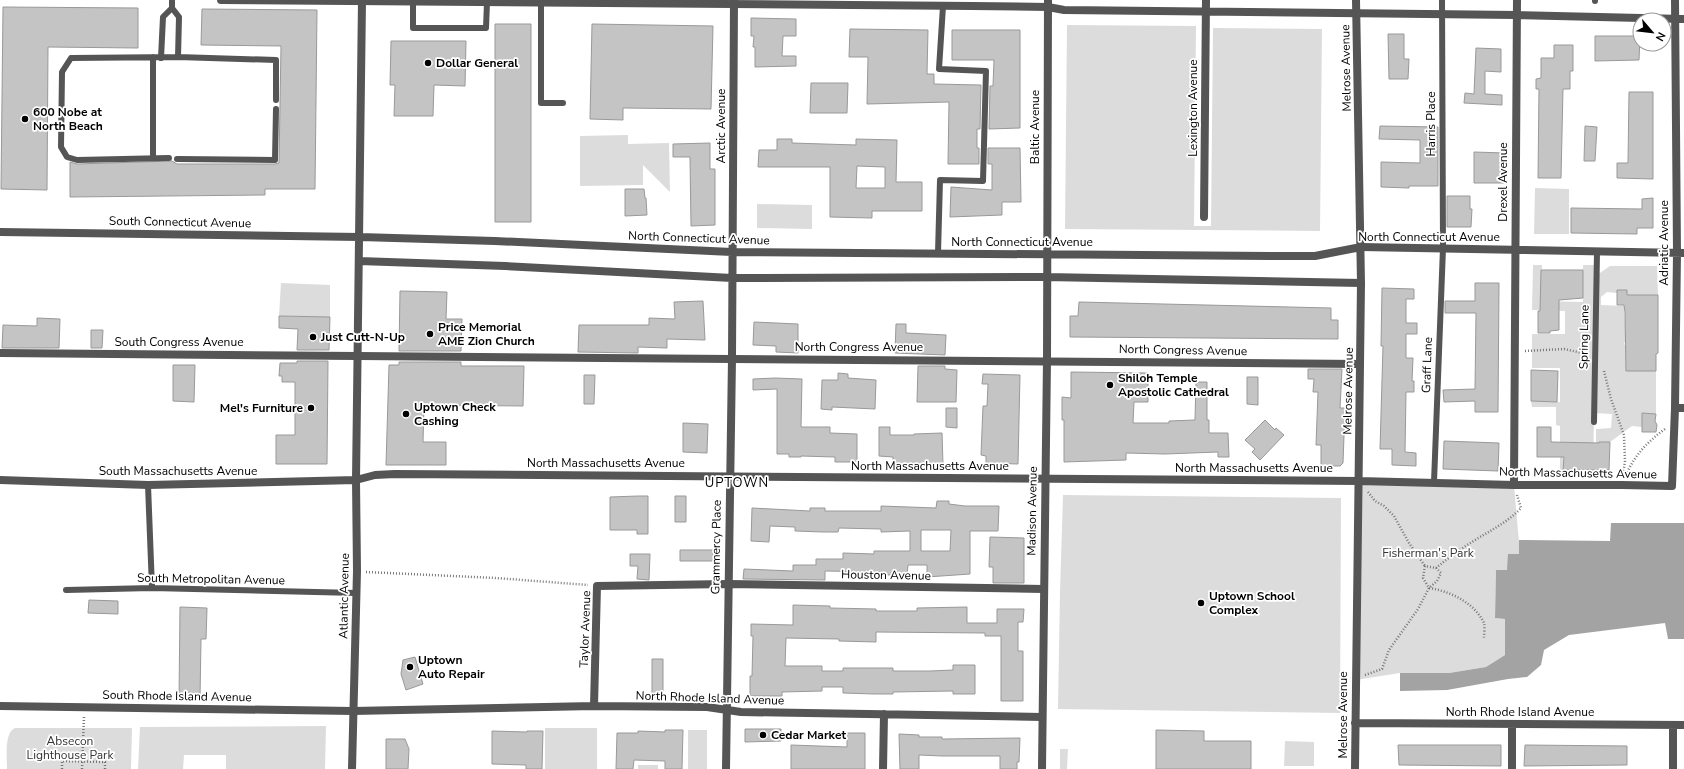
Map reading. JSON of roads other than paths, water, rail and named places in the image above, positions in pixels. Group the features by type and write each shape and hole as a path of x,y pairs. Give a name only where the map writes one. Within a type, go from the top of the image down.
{"street":[{"path":"221,0 413,2 734,2 943,6 972,3 1048,4 1064,10 1516,15 1680,19"},
{"name":"Lexington Avenue","path":"1204,217 1206,0"},
{"name":"Melrose Avenue","path":"1355,769 1361,283 1356,0"},
{"name":"Drexel Avenue","path":"1514,485 1517,0"},
{"name":"Adriatic Avenue","path":"1672,486 1680,253 1680,19 1676,0"},
{"name":"Atlantic Avenue","path":"352,769 357,571 356,480 362,1"},
{"name":"Arctic Avenue","path":"732,252 734,2"},
{"name":"Baltic Avenue","path":"1046,254 1048,4"},
{"name":"South Connecticut Avenue","path":"0,232 360,237"},
{"name":"North Connecticut Avenue","path":"360,237 495,241 732,252 1315,256 1361,247 1680,253"},
{"name":"Grammercy Place","path":"726,769 728,709 732,252"},
{"name":"Madison Avenue","path":"1042,769 1044,478 1047,360 1046,254"},
{"path":"359,261 505,266 732,278 1046,277 1361,283"},
{"name":"South Congress Avenue","path":"0,353 358,356"},
{"name":"North Congress Avenue","path":"358,356 1047,360 1360,364"},
{"path":"1675,408 1684,408"},
{"name":"North Massachusetts Avenue","path":"356,480 375,475 395,474 1044,478 1672,486"},
{"name":"South Massachusetts Avenue","path":"0,480 148,485 356,480"},
{"name":"Taylor Avenue","path":"594,706 597,586 728,584"},
{"name":"Houston Avenue","path":"728,584 1043,589"},
{"name":"South Rhode Island Avenue","path":"0,706 353,711"},
{"name":"North Rhode Island Avenue","path":"353,711 594,706 707,707 741,712 1042,717"},
{"path":"883,769 884,714"},
{"name":"North Rhode Island Avenue","path":"1355,723 1684,725"},
{"path":"1512,724 1512,769"},
{"path":"1673,724 1673,769"}],"lane":[{"path":"172,0 172,8 179,17 178,57"},
{"name":"Harris Place","path":"1442,0 1443,248"},
{"path":"413,2 413,28 486,28 487,2"},
{"path":"540,2 541,103 563,103"},
{"path":"938,253 940,180 983,181 986,71 939,69 943,6"},
{"path":"161,58 163,17 172,8"},
{"path":"169,158 77,160 67,158 62,147 62,72 71,58 178,57 276,60 276,100"},
{"path":"153,58 153,158"},
{"path":"177,159 276,160 276,109"},
{"name":"Graff Lane","path":"1434,482 1443,248"},
{"name":"Spring Lane","path":"1594,422 1597,252"},
{"path":"148,485 152,588"},
{"name":"South Metropolitan Avenue","path":"66,590 152,588 356,594"}],"place":[{"name":"Dollar General","path":"428,63"},
{"name":"600 Nobe at North Beach","path":"25,119"},
{"name":"Price Memorial AME Zion Church","path":"430,334"},
{"name":"Just Cutt-N-Up","path":"313,337"},
{"name":"Shiloh Temple Apostolic Cathedral","path":"1110,385"},
{"name":"Mel's Furniture","path":"311,408"},
{"name":"Uptown Check Cashing","path":"406,414"},
{"name":"Uptown School Complex","path":"1201,603"},
{"name":"Uptown Auto Repair","path":"410,667"},
{"name":"Cedar Market","path":"763,735"}],"district":[{"name":"UPTOWN","path":"737,483"}],"park label":[{"name":"Fisherman's Park","path":"1428,553"},
{"name":"Absecon Lighthouse Park","path":"70,748"}]}
